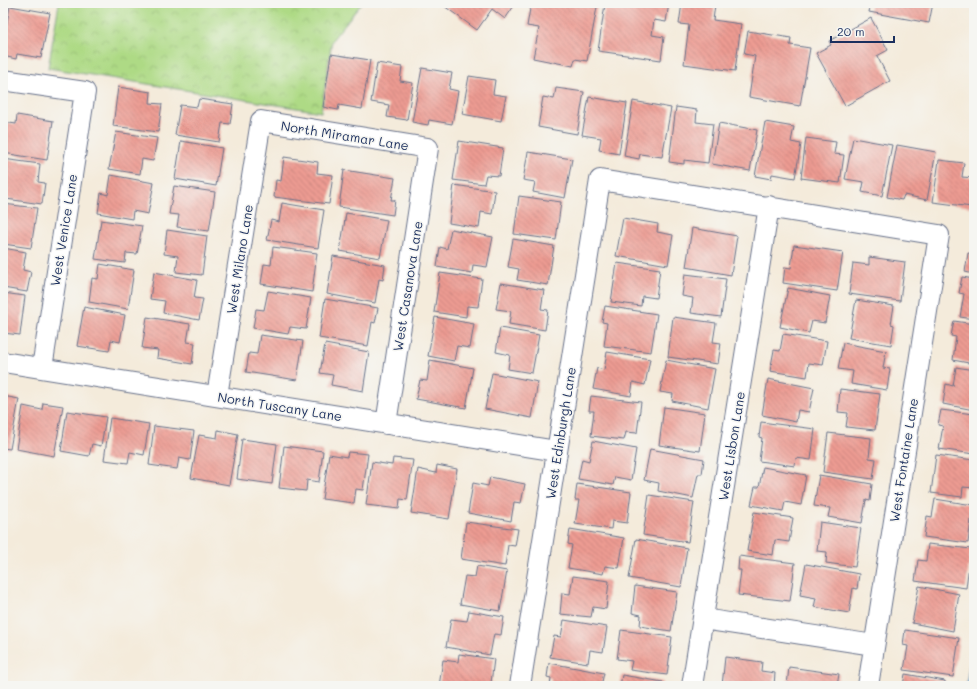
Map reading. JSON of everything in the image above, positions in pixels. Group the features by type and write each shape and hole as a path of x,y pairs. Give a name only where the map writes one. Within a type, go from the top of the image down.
{"street":[{"name":"West Venice Lane","path":"3,80 85,92 42,368"},
{"name":"North Miramar Lane","path":"261,121 428,148"},
{"name":"West Milano Lane","path":"216,396 261,121"},
{"name":"West Casanova Lane","path":"386,424 428,148"},
{"name":"West Edinburgh Lane","path":"520,686 600,180 769,206"},
{"name":"West Fontaine Lane","path":"769,206 939,235 868,686"},
{"name":"West Lisbon Lane","path":"692,686 769,206"},
{"name":"North Tuscany Lane","path":"3,362 557,451"},
{"path":"703,619 874,645"}],"green space":[{"path":"59,3 362,3 332,40 321,112 48,68"}],"water":[{"path":"974,636 974,686 966,686"}],"building":[{"path":"440,3 516,3 505,19 492,9 477,30"},
{"path":"531,3 576,3 597,7 587,61 575,59 573,66 533,58 539,28 527,26"},
{"path":"625,3 669,3 666,22 654,20 652,35 664,37 661,60 598,51 605,4 624,7"},
{"path":"682,3 703,3 715,5 713,20 741,24 735,71 684,64 689,25 679,24"},
{"path":"871,3 933,3 929,23 869,12"},
{"path":"10,6 50,13 41,58 17,54 16,59 3,56 3,44"},
{"path":"871,18 888,50 877,56 890,81 845,106 816,53 831,45 829,41"},
{"path":"748,31 791,38 790,45 810,48 800,106 749,97 755,56 744,54"},
{"path":"331,54 370,60 362,109 339,105 338,110 323,107"},
{"path":"377,63 402,67 400,81 413,83 407,120 387,117 389,105 371,102"},
{"path":"422,68 452,73 449,89 458,91 452,124 429,120 428,125 412,122"},
{"path":"469,76 495,80 493,94 506,96 501,121 462,114"},
{"path":"118,87 151,92 150,103 162,104 158,132 113,126"},
{"path":"556,88 584,92 577,134 538,127 543,97 554,99"},
{"path":"589,97 627,103 619,154 599,150 601,138 582,135"},
{"path":"199,99 233,104 230,124 222,123 219,142 175,135 180,105 197,107"},
{"path":"633,101 671,108 662,157 640,154 639,159 624,156"},
{"path":"676,107 697,110 696,122 713,124 708,163 684,160 684,164 669,162"},
{"path":"17,115 53,121 47,160 3,153 3,122 16,124"},
{"path":"765,122 794,127 791,142 801,144 795,178 772,174 771,179 755,176"},
{"path":"719,123 757,130 750,171 712,164"},
{"path":"116,132 157,138 153,161 142,159 140,174 109,169"},
{"path":"806,138 836,142 834,154 844,155 840,183 801,178"},
{"path":"853,138 892,145 882,196 862,192 864,182 845,179"},
{"path":"181,141 222,148 216,186 175,179"},
{"path":"459,141 503,148 499,176 486,175 484,184 453,180"},
{"path":"897,145 936,152 927,200 904,195 902,200 887,197"},
{"path":"528,152 572,159 565,198 533,192 535,182 523,180"},
{"path":"284,157 318,162 317,173 333,175 329,204 274,197 276,180 281,181"},
{"path":"3,159 40,164 38,182 45,183 42,204 6,199 8,186 3,185"},
{"path":"939,160 964,163 962,177 974,178 972,207 933,202"},
{"path":"344,170 395,178 391,200 395,200 393,215 339,207"},
{"path":"111,175 154,183 148,214 133,211 132,219 98,213 101,193 108,195"},
{"path":"454,185 495,191 492,214 481,212 479,228 449,223"},
{"path":"174,186 215,192 209,231 177,227 179,215 169,214"},
{"path":"519,196 561,202 556,240 514,234"},
{"path":"282,203 324,210 318,248 267,240 271,220 279,222"},
{"path":"3,204 37,208 31,248 3,244"},
{"path":"346,213 387,220 380,258 340,251"},
{"path":"623,218 658,224 657,232 673,235 668,265 616,256"},
{"path":"101,220 142,226 137,254 126,253 125,263 95,259"},
{"path":"692,228 737,236 731,275 686,267"},
{"path":"451,229 493,237 487,267 473,265 472,273 437,267 440,247 447,249"},
{"path":"167,230 207,236 202,275 176,272 178,256 164,254"},
{"path":"513,239 554,246 548,285 517,280 519,269 508,267"},
{"path":"794,245 843,252 837,291 783,283 785,267 791,268"},
{"path":"273,247 317,253 312,292 261,284 264,264 271,265"},
{"path":"3,248 26,252 23,270 31,272 27,292 3,288"},
{"path":"968,253 974,254 974,274 965,272"},
{"path":"333,256 385,265 383,280 379,279 375,303 327,294"},
{"path":"869,257 905,262 900,301 849,294 853,263 869,265"},
{"path":"617,263 660,269 656,298 642,296 641,306 611,302"},
{"path":"100,264 134,270 128,309 89,302 92,278 98,279"},
{"path":"154,272 197,280 194,298 203,299 199,320 163,313 165,301 150,299"},
{"path":"440,273 482,279 478,307 467,306 466,317 434,312"},
{"path":"685,274 726,279 721,317 691,313 693,298 682,296"},
{"path":"962,277 974,279 974,319 960,317 964,294 959,293"},
{"path":"501,283 544,290 541,309 548,310 545,330 509,324 511,311 496,309"},
{"path":"788,288 830,296 825,323 812,321 809,333 780,327"},
{"path":"268,291 311,298 306,329 290,327 288,334 253,328 256,309 264,310"},
{"path":"3,293 25,296 20,335 3,333"},
{"path":"325,299 378,308 375,323 372,322 368,346 319,338"},
{"path":"856,300 894,306 891,324 894,325 891,345 849,338"},
{"path":"605,306 657,314 651,352 604,346 607,323 602,322"},
{"path":"84,307 125,315 120,342 111,340 109,351 77,346"},
{"path":"147,317 190,324 187,342 195,343 192,364 157,358 158,350 142,348"},
{"path":"435,317 474,324 470,348 457,346 454,361 428,356"},
{"path":"673,317 716,323 713,342 721,343 718,364 668,357"},
{"path":"954,321 974,324 974,364 953,360 956,337 951,336"},
{"path":"500,328 539,335 532,373 508,369 510,355 496,352"},
{"path":"783,334 827,341 823,365 809,363 807,377 770,371 774,350 780,351"},
{"path":"260,335 303,341 297,380 246,372 249,353 257,354"},
{"path":"843,343 886,351 883,368 890,369 887,390 851,384 853,371 838,369"},
{"path":"325,344 369,352 363,391 331,385 333,375 320,373"},
{"path":"607,352 650,359 645,385 633,382 631,396 593,389 597,368 604,370"},
{"path":"430,360 473,368 466,408 416,399 420,380 427,381"},
{"path":"666,360 715,369 708,408 672,401 673,394 660,392"},
{"path":"956,367 974,370 974,410 943,404 946,384 953,386"},
{"path":"492,373 538,382 532,418 485,409"},
{"path":"768,379 814,388 809,412 798,410 796,422 762,415"},
{"path":"840,389 880,394 875,430 846,427 848,413 838,412"},
{"path":"3,396 19,399 10,449 3,448"},
{"path":"591,396 641,402 637,433 626,432 624,440 591,436 594,411 589,411"},
{"path":"43,403 63,406 54,456 16,449 23,406 42,410"},
{"path":"664,407 705,413 700,451 659,445"},
{"path":"941,410 974,414 974,454 939,449 943,426 938,425"},
{"path":"67,411 106,417 101,446 92,444 89,456 61,451"},
{"path":"110,418 149,424 144,455 130,452 128,463 104,460"},
{"path":"761,422 815,429 811,460 796,458 795,466 759,461 762,438 759,437"},
{"path":"154,426 194,431 190,460 179,458 177,469 149,465"},
{"path":"218,430 238,434 229,485 191,478 199,435 217,438"},
{"path":"828,433 871,438 869,458 876,459 873,479 823,472"},
{"path":"242,439 277,444 272,484 237,479"},
{"path":"593,441 636,449 631,480 615,477 613,485 578,479 582,459 589,461"},
{"path":"284,446 323,451 319,482 307,480 306,491 279,488"},
{"path":"650,449 704,459 702,474 698,474 693,498 658,491 659,483 644,480"},
{"path":"348,452 368,454 363,490 356,489 354,503 322,499 329,454 347,457"},
{"path":"936,455 974,460 974,488 963,487 962,497 931,493"},
{"path":"393,458 413,460 407,500 400,499 399,509 366,505 372,462 392,465"},
{"path":"437,465 457,469 449,519 411,513 418,469 436,473"},
{"path":"763,467 806,475 801,505 785,502 783,511 751,505 755,487 759,487"},
{"path":"819,475 872,484 870,501 866,500 862,523 828,517 830,508 814,506"},
{"path":"490,477 525,484 521,503 514,502 511,521 468,513 473,483 488,486"},
{"path":"577,484 631,492 627,523 612,521 611,529 575,524 579,500 575,500"},
{"path":"649,495 694,502 688,542 643,535"},
{"path":"935,499 973,505 968,543 924,537 927,516 932,517"},
{"path":"754,512 793,518 789,542 775,540 773,555 747,551"},
{"path":"466,522 518,529 515,546 508,545 505,566 461,559"},
{"path":"820,522 861,528 855,567 826,563 827,552 817,551"},
{"path":"570,529 624,538 619,568 605,566 603,574 568,568 572,545 568,544"},
{"path":"636,539 687,548 681,587 629,578"},
{"path":"928,544 971,549 966,588 915,581 918,560 926,561"},
{"path":"739,556 795,563 790,601 738,595 741,570 738,570"},
{"path":"806,564 859,574 857,589 853,588 849,613 814,607 816,598 800,595"},
{"path":"477,566 507,571 500,611 460,604 465,576 475,577"},
{"path":"573,576 609,581 606,609 593,607 591,617 560,614 562,593 570,594"},
{"path":"635,586 677,592 671,631 640,626 641,615 632,613"},
{"path":"919,586 959,594 953,631 912,623"},
{"path":"469,611 504,617 501,635 494,634 490,655 446,647 451,619 467,621"},
{"path":"564,620 607,627 603,652 590,650 588,663 550,657 554,636 561,637"},
{"path":"621,630 672,637 667,675 630,670 632,661 617,659"},
{"path":"905,630 959,638 953,677 904,670 908,646 903,645"},
{"path":"459,654 494,659 491,683 494,683 494,686 439,686 443,660 458,662"},
{"path":"725,657 762,662 761,671 775,673 774,686 722,686"},
{"path":"549,663 604,673 601,686 550,686 551,678 547,677"},
{"path":"789,667 839,674 837,686 787,686"},
{"path":"905,674 945,681 945,686 903,686"},
{"path":"622,675 663,682 662,686 620,686"}]}
